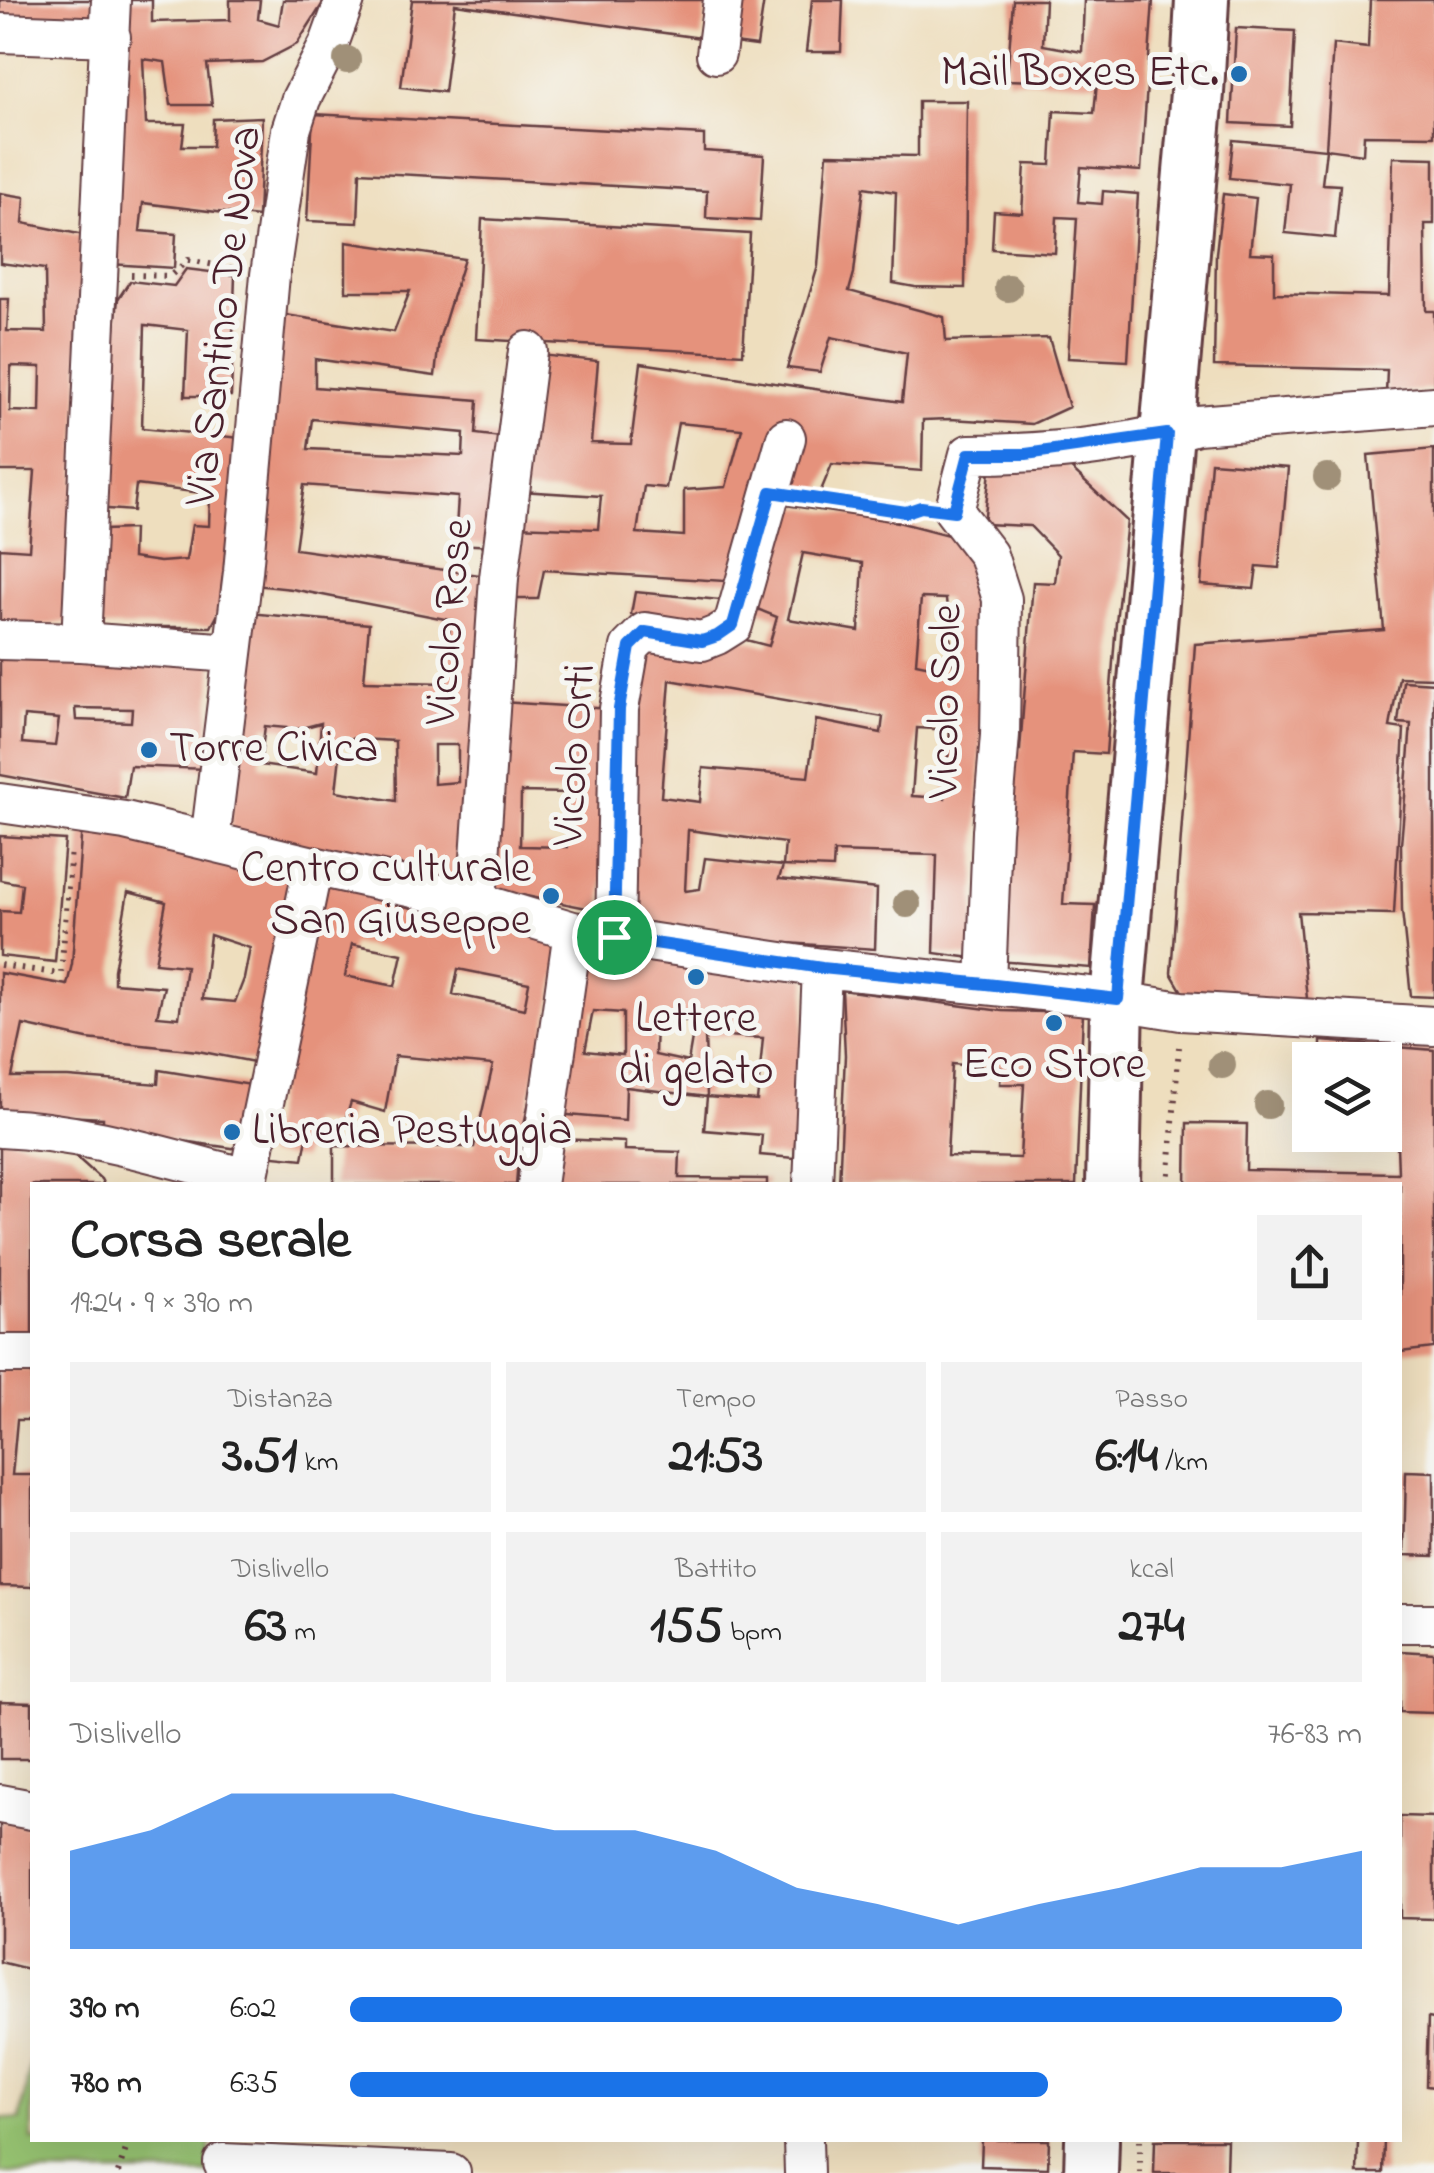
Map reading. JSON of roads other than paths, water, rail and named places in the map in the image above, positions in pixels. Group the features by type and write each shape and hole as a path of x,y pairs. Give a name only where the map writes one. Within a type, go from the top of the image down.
{"main road":[{"path":"1113,1182 1118,999 1202,0"},
{"path":"1091,2173 1092,2142"}],"street":[{"name":"Via Santino De Nova","path":"210,841 243,572 270,275 291,130 345,0"},
{"path":"716,54 723,0"},
{"path":"0,32 110,18 81,642"},
{"name":"Vicolo Rose","path":"477,902 499,578 528,351"},
{"path":"1167,434 1196,424 1434,406"},
{"name":"Vicolo Sole","path":"986,984 1000,734 1002,600 988,554 954,511 969,454 1026,454 1167,434"},
{"name":"Vicolo Orti","path":"614,937 619,709 630,647 645,632 702,641 733,625 786,438"},
{"path":"0,640 232,653"},
{"path":"0,802 125,821 477,902 573,931 822,968 1118,999 1181,1011 1434,1026"},
{"path":"0,1128 35,1129 100,1140 248,1182 313,866"},
{"path":"536,1182 573,931"},
{"path":"814,1182 822,968"},
{"path":"0,1354 30,1354"},
{"path":"1402,1623 1434,1624"},
{"path":"0,1804 30,1810"},
{"path":"804,2142 804,2173"},
{"path":"223,2159 451,2173"}],"place":[{"name":"Mail Boxes Etc.","path":"1239,74"},
{"name":"Torre Civica","path":"149,750"},
{"name":"Centro culturale San Giuseppe","path":"551,896"},
{"name":"Lettere di gelato","path":"696,977"},
{"name":"Eco Store","path":"1054,1023"},
{"name":"Libreria Pestuggia","path":"232,1132"}]}
